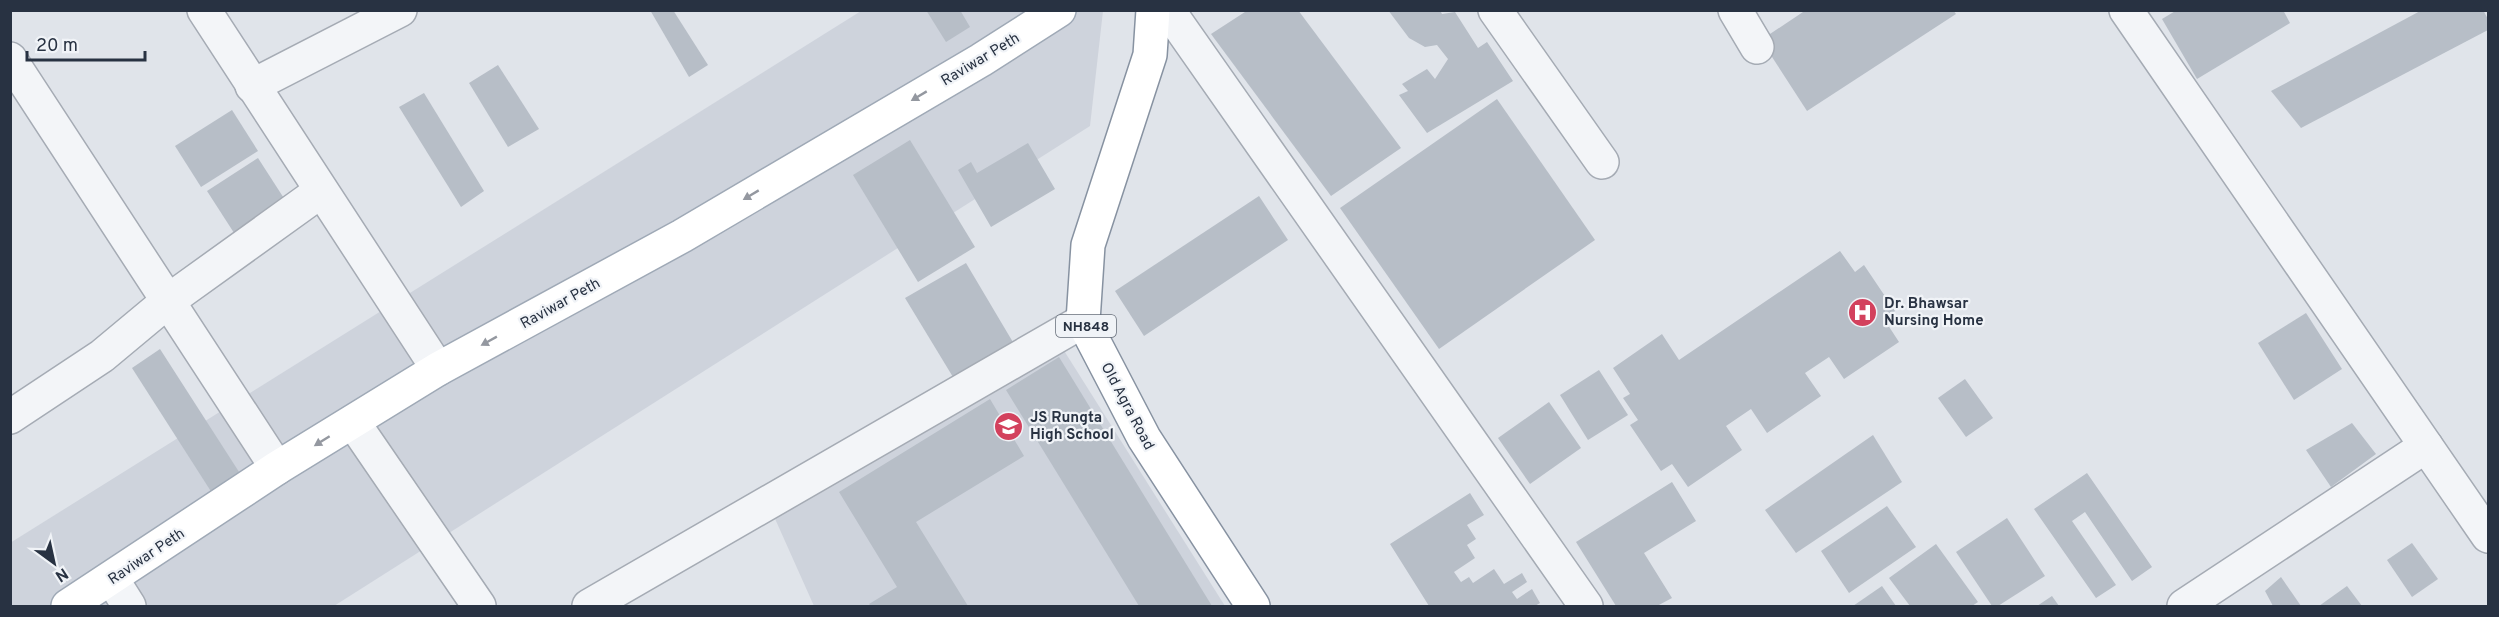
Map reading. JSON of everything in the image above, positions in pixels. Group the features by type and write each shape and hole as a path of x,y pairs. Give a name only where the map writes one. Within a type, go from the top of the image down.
{"main road":[{"name":"Raviwar Peth","path":"68,606 277,468 438,369 682,236 971,66 1059,10"},
{"path":"1130,10 1150,55"},
{"name":"NH848","path":"1083,321 1088,245 1150,55 1153,10"},
{"name":"Old Agra Road","path":"1083,321 1144,438 1253,606"}],"street":[{"path":"204,10 438,369"},
{"path":"252,86 400,10"},
{"path":"1168,10 1586,606"},
{"path":"1495,10 1602,162"},
{"path":"1735,10 1756,46"},
{"path":"2126,10 2488,536"},
{"path":"10,58 277,468"},
{"path":"10,417 102,356 168,301 321,191"},
{"path":"589,606 1083,321"},
{"path":"353,422 479,606"},
{"path":"2184,606 2426,446"},
{"path":"112,579 129,606"}],"shaded area":[{"path":"861,11 1103,11 1090,126 334,606 11,606 10,543"},
{"name":"JS Rungta High School","path":"1051,330 1225,606 814,606 772,512"}],"building":[{"path":"650,10 673,10 708,65 689,77"},
{"path":"926,10 960,10 970,27 946,42"},
{"path":"1248,10 1298,10 1401,148 1331,196 1211,34"},
{"path":"1388,10 1440,10 1442,14 1455,12 1478,48 1487,42 1513,81 1427,133 1399,95 1408,91 1402,84 1427,69 1435,79 1448,59 1437,45 1425,47 1409,38"},
{"path":"1806,10 1953,10 1956,14 1807,111 1761,40"},
{"path":"2177,10 2283,10 2290,23 2197,79 2162,19"},
{"path":"2422,10 2483,10 2488,19 2488,30 2301,128 2271,91"},
{"path":"498,65 539,129 508,147 469,83"},
{"path":"424,93 484,191 461,207 399,107"},
{"path":"1497,99 1595,240 1439,349 1340,208"},
{"path":"232,110 258,151 201,187 175,146"},
{"path":"910,140 975,247 918,282 853,175"},
{"path":"1028,143 1055,189 991,227 958,170 971,162 977,173"},
{"path":"258,158 287,203 236,236 207,191"},
{"path":"1259,196 1288,240 1144,336 1115,291"},
{"path":"1840,251 1855,272 1864,265 1895,311 1884,319 1899,342 1844,379 1829,357 1805,373 1821,396 1767,433 1751,409 1726,426 1742,450 1688,487 1672,464 1661,471 1630,425 1638,420 1623,398 1630,394 1613,368 1662,334 1679,360"},
{"path":"966,263 1017,349 956,382 905,298"},
{"path":"2306,313 2342,369 2294,400 2258,343"},
{"path":"160,349 241,475 212,493 132,368"},
{"path":"1059,357 1212,606 1139,606 1006,390"},
{"path":"1599,370 1628,415 1588,440 1560,395"},
{"path":"1965,379 1993,418 1966,437 1938,398"},
{"path":"990,399 1024,456 916,522 968,606 871,606 869,604 897,587 839,492"},
{"path":"1549,402 1581,448 1530,484 1498,438"},
{"path":"2352,423 2376,454 2331,487 2306,450"},
{"path":"1873,435 1902,482 1796,553 1765,510"},
{"path":"2087,473 2152,567 2132,581 2085,512 2072,521 2116,585 2096,598 2034,509"},
{"path":"1672,482 1696,521 1644,553 1672,598 1657,606 1616,606 1576,542"},
{"path":"1470,493 1484,515 1467,525 1476,539 1467,545 1475,558 1454,572 1461,582 1469,577 1473,583 1494,569 1504,584 1522,573 1527,582 1512,592 1517,599 1532,589 1540,603 1535,606 1429,606 1390,544"},
{"path":"1887,506 1916,547 1849,593 1821,551"},
{"path":"2007,518 2045,576 1998,606 1992,606 1956,552"},
{"path":"2412,543 2438,579 2412,597 2387,560"},
{"path":"1936,544 1978,602 1972,606 1910,606 1889,578"},
{"path":"2281,577 2301,606 2273,606 2265,591"},
{"path":"1882,586 1896,606 1853,606"},
{"path":"2347,586 2362,606 2319,606"},
{"path":"2052,596 2059,606 2037,606"}],"place":[{"name":"Dr. Bhawsar Nursing Home","path":"1863,312"},
{"name":"JS Rungta High School","path":"1009,426"}]}
